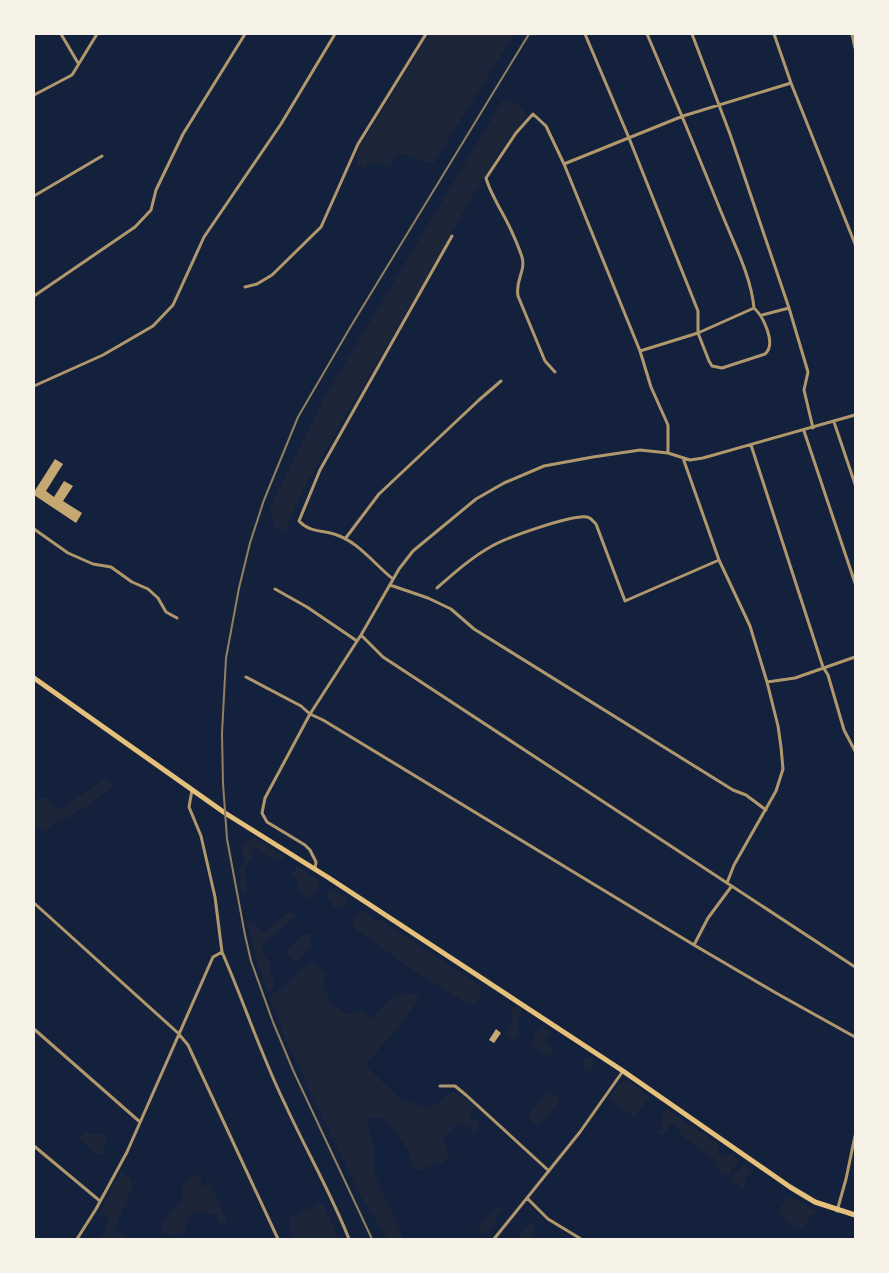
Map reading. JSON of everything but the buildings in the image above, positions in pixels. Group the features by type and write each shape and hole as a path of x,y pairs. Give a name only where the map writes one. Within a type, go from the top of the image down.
{"main road":[{"path":"34,678 192,790 315,868 623,1071 790,1188 815,1202 855,1215"}],"street":[{"path":"61,34 78,63"},
{"path":"34,95 72,75 97,34"},
{"path":"34,296 135,227 151,210 156,190 183,134 245,34"},
{"path":"34,386 103,355 153,326 173,305 204,237 281,124 335,34"},
{"path":"245,287 257,284 272,275 321,227 358,144 426,34"},
{"path":"585,34 698,311 698,333 709,361 716,368 722,368 765,354 770,346 762,315 754,308 753,298 743,267 683,116 647,34"},
{"path":"692,34 730,134 808,372 804,390 813,428"},
{"path":"774,34 791,83 855,244"},
{"path":"852,34 855,48"},
{"path":"564,164 683,116 791,83"},
{"path":"556,372 545,361 518,296 516,286 523,266 521,256 499,207 488,189 486,178 516,133 533,114 546,126 564,164 640,351 651,387 668,424 668,453"},
{"path":"34,196 102,156"},
{"path":"393,579 367,555 345,539 336,534 312,530 302,525 299,521 320,470 452,236"},
{"path":"640,351 698,333 754,308"},
{"path":"762,315 788,308"},
{"path":"345,539 379,494 501,381"},
{"path":"315,868 316,862 305,845 267,822 262,813 265,798 310,714 357,641 393,579 405,561 428,537 476,499 504,483 544,466 640,450 668,453 683,458 703,458 804,431 855,415"},
{"path":"834,422 855,484"},
{"path":"804,431 855,583"},
{"path":"751,445 823,667 828,675 844,730 855,751"},
{"path":"683,458 719,560 750,626 778,726 783,770 776,791 734,865 727,883"},
{"path":"437,588 492,545 573,518 586,517 596,524 624,601 719,560"},
{"path":"34,530 68,553 93,564 111,567 132,582 148,589 158,598 166,612 177,618"},
{"path":"390,585 428,598 451,609 474,629 733,790 746,795 766,810"},
{"path":"275,589 307,607 357,641"},
{"path":"361,634 382,657 855,967"},
{"path":"767,682 795,678 855,657"},
{"path":"246,677 301,706 310,714 323,720 694,945 855,1037"},
{"path":"192,790 189,806 201,836 214,897 222,952 269,1070 339,1214 349,1239"},
{"path":"694,945 708,918 731,887"},
{"path":"34,903 178,1033 188,1045 278,1239"},
{"path":"76,1239 100,1202 127,1152 213,957 222,952"},
{"path":"34,1029 140,1122"},
{"path":"494,1239 580,1132 623,1071"},
{"path":"440,1086 455,1086 549,1170"},
{"path":"838,1211 855,1136"},
{"path":"34,1146 100,1202"},
{"path":"527,1198 548,1219 581,1239"}],"shaded area":[{"path":"429,34 514,34 433,164 399,153 389,167 368,162 365,168 356,165 359,148"},
{"path":"504,98 517,104 527,115 494,160 342,421 300,495 292,513 287,532 276,528 270,508 325,397"},
{"path":"105,777 113,785 92,803 53,824 46,832 38,827 34,827 34,802 39,798 46,798 57,810 94,787"},
{"path":"254,837 284,857 281,861 272,859 255,847 250,851 253,856 244,870 247,890 242,893 239,870 244,860 242,846"},
{"path":"298,867 317,878 320,883 311,898 308,898 297,888 298,881 292,874"},
{"path":"332,890 348,900 343,907 334,907 326,895 328,891"},
{"path":"362,910 374,920 380,920 481,986 482,994 473,1005 468,1004 414,971 354,928 353,923 356,914"},
{"path":"292,912 296,915 262,946 264,954 271,965 268,970 273,978 273,989 269,992 266,989 246,921 254,924 264,934 285,914"},
{"path":"310,933 312,936 309,940 312,946 304,953 300,960 293,962 293,959 285,953 302,936"},
{"path":"315,962 326,974 322,986 333,1005 346,1014 361,1010 371,1019 393,997 406,992 419,996 417,1002 393,1034 369,1060 367,1067 404,1103 415,1103 427,1108 438,1103 453,1091 468,1100 474,1107 470,1116 478,1123 478,1131 473,1133 468,1127 459,1123 443,1138 450,1157 441,1164 430,1166 425,1170 414,1169 406,1147 383,1118 370,1118 368,1127 373,1143 375,1176 398,1224 403,1239 388,1239 359,1193 285,1038 269,996 287,985 298,971"},
{"path":"516,1006 521,1009 522,1013 518,1020 519,1035 515,1039 510,1039 506,1033 511,1023 512,1009"},
{"path":"543,1028 548,1031 548,1035 544,1040 555,1049 548,1056 531,1045 537,1031"},
{"path":"586,1058 590,1058 594,1064 590,1070 586,1070 582,1066 582,1062"},
{"path":"626,1080 650,1097 634,1117 609,1099 617,1086"},
{"path":"548,1093 555,1094 560,1101 540,1125 536,1125 529,1118 530,1114"},
{"path":"668,1110 716,1142 719,1146 716,1150 720,1155 726,1157 731,1153 739,1160 728,1175 720,1172 715,1161 682,1136 677,1126 671,1124 663,1135 658,1133 662,1125 663,1113"},
{"path":"85,1132 102,1133 108,1137 104,1144 104,1154 94,1154 79,1138"},
{"path":"745,1164 753,1171 745,1178 746,1185 743,1188 731,1181 732,1177"},
{"path":"121,1172 130,1178 133,1186 114,1230 132,1239 101,1239 110,1215 99,1215"},
{"path":"199,1174 202,1178 200,1184 203,1186 209,1182 228,1222 218,1222 216,1214 194,1212 187,1219 185,1233 173,1235 163,1233 162,1223 182,1199 182,1186 187,1179"},
{"path":"792,1197 815,1210 815,1213 809,1217 802,1229 788,1222 779,1210 787,1198"},
{"path":"322,1202 339,1239 291,1238 290,1218"},
{"path":"499,1207 500,1211 489,1233 477,1229 496,1208"},
{"path":"533,1222 535,1227 532,1231 534,1236 532,1239 518,1239 529,1223"}],"railway":[{"path":"372,1239 293,1070 251,961 227,839 222,733 226,658 239,588 250,543 264,500 298,417 351,326 529,34"}]}
